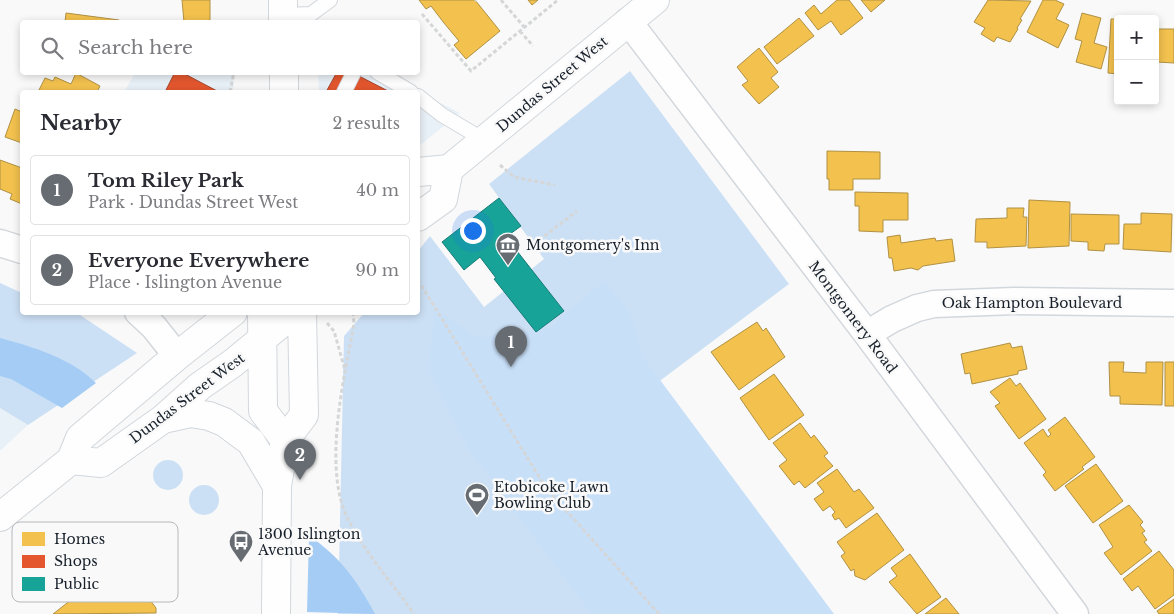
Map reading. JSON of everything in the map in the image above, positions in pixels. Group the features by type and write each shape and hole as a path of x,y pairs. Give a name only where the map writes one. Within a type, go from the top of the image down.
{"main road":[{"name":"Dundas Street West","path":"449,169 654,0"},
{"path":"284,75 284,90"},
{"path":"420,172 449,169 443,199 420,216"},
{"path":"0,517 71,460 80,438 177,356 229,315"},
{"path":"262,315 263,411 285,440"},
{"name":"Dundas Street West","path":"71,460 101,463 163,419 200,386 262,340 291,315"},
{"path":"276,614 277,486 285,440 304,415 313,316"},
{"path":"163,419 190,413 209,416 224,422 251,442 277,486"}],"street":[{"name":"Montgomery Road","path":"628,21 867,334 1076,614"},
{"path":"0,243 20,249"},
{"name":"Oak Hampton Boulevard","path":"867,334 892,319 917,308 934,304 1005,301 1174,303"},
{"path":"141,315 154,327 177,356"}],"lane":[{"path":"283,13 311,14 330,0"},
{"path":"345,90 352,75"},
{"path":"378,78 405,90"},
{"path":"420,98 442,115 484,140"}],"path":[{"path":"501,0 524,27"},
{"path":"422,14 471,71 558,0"},
{"path":"520,31 533,46"},
{"path":"230,90 233,75"},
{"path":"500,165 514,177 555,185"},
{"path":"534,244 577,211"},
{"path":"420,283 546,488 659,614"},
{"path":"353,315 354,324 339,403 337,462 340,500 350,523 414,614"},
{"path":"313,316 334,331 345,371"}],"shaded area":[{"path":"630,71 789,284 637,398 781,614 338,614 344,336 362,315 420,315 420,248 430,236 484,307 544,259 489,184"},
{"path":"134,75 234,75 233,90 125,90"},
{"path":"318,75 385,75 415,90 319,90"},
{"path":"420,93 460,113 420,145"},
{"path":"605,280 632,317 643,357 834,614 591,614 466,446 428,371 435,310 479,338 549,328"},
{"path":"0,283 20,292 20,315 80,315 137,353 28,425 0,408"},
{"path":"0,338 51,354 86,374 96,383 62,408 11,379 0,376"},
{"path":"0,408 28,425 0,451"},
{"path":"168,460 174,461 182,469 182,481 174,489 168,490 162,489 154,481 153,475 154,469 162,461"},
{"path":"204,485 210,486 218,494 218,506 210,514 204,515 198,514 190,506 189,500 190,494 198,486"},
{"path":"309,536 330,552 347,570 375,614 307,612"}],"building: Homes":[{"path":"182,0 210,0 210,20 184,20"},
{"path":"419,0 475,0 500,31 466,59 454,45 459,41 431,6 426,9"},
{"path":"528,0 538,0 532,5"},
{"path":"837,0 849,0 863,18 841,35 831,21 818,30 805,13 814,5 821,14"},
{"path":"861,0 885,0 871,12"},
{"path":"988,0 1031,1 1020,19 1022,20 1010,42 997,37 994,42 981,34 985,28 974,22"},
{"path":"1043,0 1055,0 1064,4 1056,19 1069,25 1058,48 1027,32"},
{"path":"66,13 119,20 65,20"},
{"path":"1082,13 1101,18 1094,43 1107,47 1101,69 1076,62 1082,41 1075,39"},
{"path":"799,18 814,36 777,64 764,47"},
{"path":"1111,19 1114,19 1114,74 1108,73"},
{"path":"1159,29 1174,29 1174,63 1159,62"},
{"path":"759,48 778,72 771,78 779,87 759,104 742,85 748,81 737,67"},
{"path":"75,75 80,75 100,86 98,90 39,90 45,78 53,81 55,77 71,84"},
{"path":"15,109 20,111 20,142 5,137"},
{"path":"827,151 880,152 880,179 853,179 853,190 829,190"},
{"path":"0,160 20,167 20,203 10,199 12,194 0,189"},
{"path":"855,192 908,193 908,220 883,220 883,232 859,231 859,206 855,206"},
{"path":"1029,200 1070,202 1069,246 1028,248"},
{"path":"1007,208 1024,208 1023,217 1027,217 1026,246 987,248 987,242 975,242 976,219 1007,218"},
{"path":"1141,213 1172,214 1171,252 1123,249 1124,224 1141,224"},
{"path":"1071,214 1119,215 1119,244 1105,244 1104,251 1088,250 1088,242 1071,241"},
{"path":"900,235 901,243 935,238 936,241 952,239 955,261 923,266 918,270 911,268 894,271 892,258 889,258 887,237"},
{"path":"757,322 763,331 766,328 785,357 739,390 711,352"},
{"path":"1010,343 1012,348 1022,346 1027,369 1018,371 1018,374 972,384 970,373 965,374 961,354"},
{"path":"1109,362 1124,362 1123,372 1146,373 1146,362 1163,362 1162,405 1120,404 1120,396 1110,396"},
{"path":"1165,362 1174,362 1174,406 1165,406"},
{"path":"774,374 804,415 769,440 740,398"},
{"path":"1010,378 1016,386 1020,383 1046,419 1019,439 995,406 1000,403 990,392"},
{"path":"1065,417 1095,457 1082,467 1084,469 1055,491 1043,475 1046,472 1024,443 1043,429 1048,437 1051,434 1048,430"},
{"path":"800,423 811,438 814,435 828,453 824,456 833,466 805,488 799,481 794,485 779,466 787,460 773,443"},
{"path":"1096,464 1123,501 1093,523 1065,486"},
{"path":"837,469 854,492 859,489 874,508 846,528 839,518 835,520 832,515 835,512 830,506 823,511 814,499 824,492 817,483"},
{"path":"1129,505 1143,522 1140,525 1145,531 1142,533 1147,540 1144,542 1152,551 1121,575 1104,553 1113,547 1099,525"},
{"path":"877,513 904,550 865,580 855,576 854,569 851,571 841,556 845,553 837,542"},
{"path":"1159,551 1174,570 1174,595 1155,609 1138,586 1132,591 1123,579"},
{"path":"910,554 941,597 917,614 889,582 897,576 891,568"},
{"path":"946,598 959,614 925,614 942,601"},
{"path":"1174,599 1174,614 1159,614 1157,611"},
{"path":"68,602 152,602 156,608 156,613 53,614"}],"building: Shops":[{"path":"174,75 187,75 215,90 166,90"},
{"path":"335,75 350,75 343,90 327,90"},
{"path":"357,75 386,90 349,90"}],"building: Public":[{"name":"Montgomery's Inn","path":"499,198 521,226 506,237 564,311 536,332 494,279 496,278 480,257 464,270 442,242"}],"place":[{"name":"Montgomery's Inn","path":"508,266"},
{"name":"Tom Riley Park","path":"511,367"},
{"name":"Everyone Everywhere","path":"300,480"},
{"name":"Etobicoke Lawn Bowling Club","path":"477,516"},
{"name":"1300 Islington Avenue","path":"241,563"}]}
